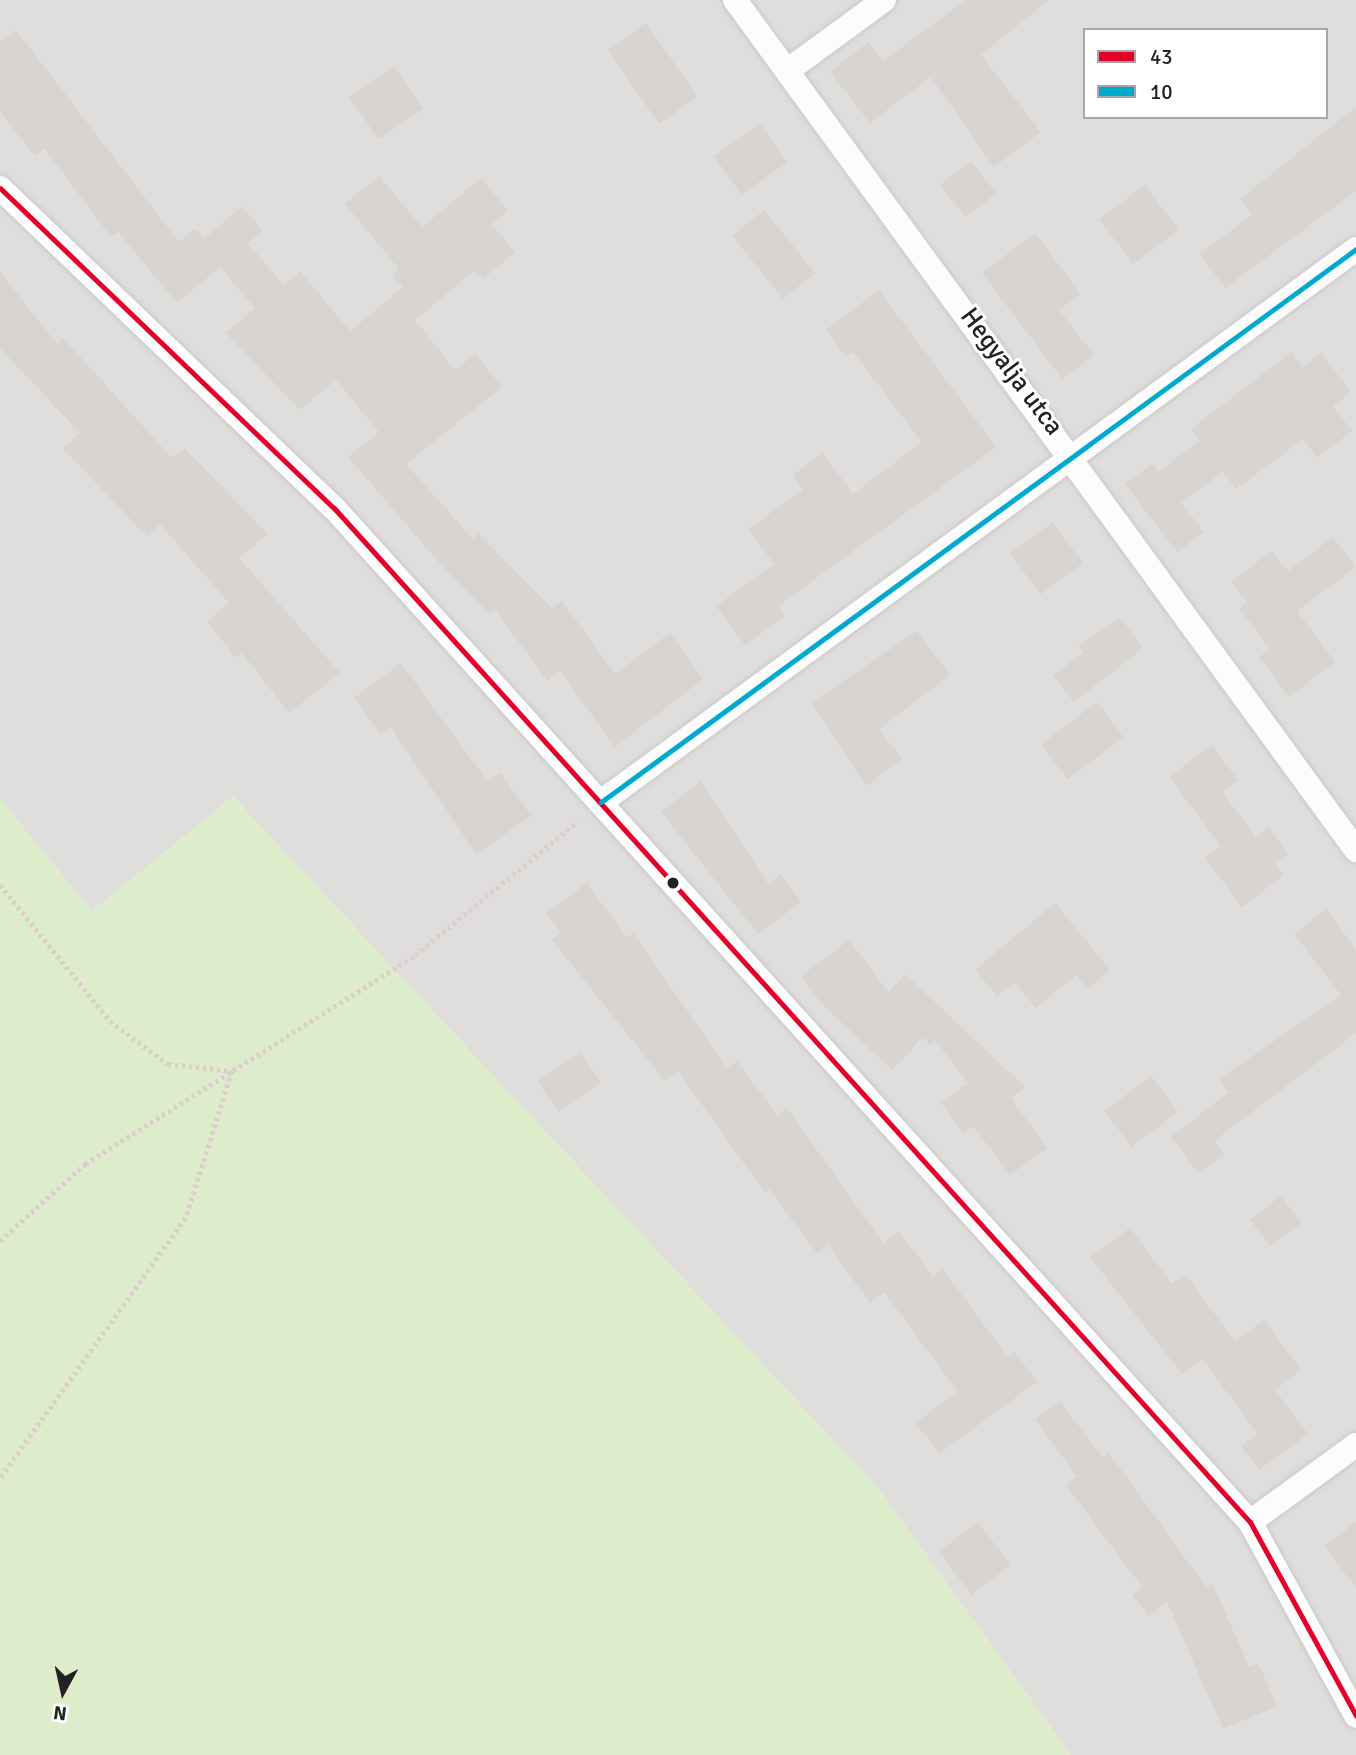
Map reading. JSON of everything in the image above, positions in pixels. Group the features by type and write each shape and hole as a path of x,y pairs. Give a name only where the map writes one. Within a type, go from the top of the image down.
{"street":[{"name":"Hegyalja utca","path":"735,0 1073,456 1356,850"},
{"path":"787,71 884,0"},
{"path":"0,188 334,508 1250,1522 1356,1716"},
{"path":"601,802 1356,249"},
{"path":"1250,1522 1356,1445"}],"path":[{"path":"0,1241 85,1164 415,955 601,802"},
{"path":"0,886 110,1021 168,1064 232,1071"},
{"path":"0,1479 186,1218 232,1071"}],"shaded area":[{"path":"0,0 1356,0 1356,1755 1071,1755 878,1488 233,797 92,911 0,799"}],"green space":[{"path":"233,796 878,1488 1071,1755 0,1755 0,799 92,911"}],"building":[{"path":"966,0 1049,0 981,55 1041,132 994,167 931,77 870,123 830,72 868,42 883,61"},
{"path":"646,23 698,97 659,124 607,50"},
{"path":"16,30 179,242 195,229 204,239 242,206 263,231 248,243 283,285 300,271 350,331 403,287 392,275 399,269 345,204 379,176 422,227 481,178 508,211 492,224 515,252 483,279 475,270 415,320 455,370 475,354 502,387 406,464 473,539 478,533 552,608 562,601 615,674 670,633 703,679 615,747 560,671 547,681 494,608 489,613 444,568 348,457 379,432 336,380 300,410 226,333 255,308 220,267 177,303 118,232 111,237 44,148 35,156 0,112 0,41"},
{"path":"394,66 423,109 378,139 349,96"},
{"path":"1356,107 1356,191 1225,288 1200,254 1252,215 1240,199"},
{"path":"760,124 787,163 741,195 714,156"},
{"path":"971,161 996,193 966,217 940,185"},
{"path":"1145,185 1179,230 1133,264 1099,219"},
{"path":"764,210 815,273 783,299 732,236"},
{"path":"1035,233 1081,294 1059,310 1094,355 1062,379 982,273"},
{"path":"0,272 57,344 63,338 172,458 184,448 268,534 239,558 340,673 289,713 242,653 236,658 207,621 229,603 160,524 147,537 63,448 80,433 0,348"},
{"path":"879,290 996,447 778,606 785,616 745,645 716,606 774,564 748,529 803,490 793,475 823,453 853,494 922,442 853,352 846,357 826,330"},
{"path":"1291,352 1303,367 1321,353 1351,392 1333,406 1352,431 1317,458 1303,439 1236,489 1223,472 1181,503 1204,532 1177,552 1125,484 1152,464 1158,472 1199,441 1191,429"},
{"path":"1053,522 1083,563 1040,594 1010,553"},
{"path":"1333,537 1356,567 1297,611 1335,662 1289,697 1259,657 1270,649 1239,608 1247,602 1231,581 1272,551 1288,571"},
{"path":"1120,617 1143,648 1074,702 1053,675 1083,653 1078,646"},
{"path":"917,631 950,675 879,729 902,759 866,786 811,703"},
{"path":"401,663 487,781 500,772 531,816 476,854 391,727 381,734 354,698"},
{"path":"1097,702 1123,737 1068,779 1041,744"},
{"path":"1212,745 1238,780 1222,792 1256,837 1268,827 1288,854 1275,863 1284,875 1242,907 1205,858 1221,846 1169,777"},
{"path":"701,781 768,884 781,874 801,902 758,934 661,812"},
{"path":"587,883 627,938 633,933 727,1068 737,1061 777,1115 787,1108 883,1243 899,1231 933,1277 943,1269 1007,1356 1014,1351 1037,1382 940,1453 915,1423 958,1392 884,1292 870,1303 828,1245 817,1253 769,1189 765,1193 678,1071 665,1081 552,940 561,932 546,913"},
{"path":"1055,903 1110,970 1088,989 1076,975 1036,1008 1014,982 997,996 975,970"},
{"path":"1326,909 1356,949 1356,1033 1214,1141 1224,1154 1199,1174 1171,1137 1229,1092 1219,1079 1341,995 1294,934"},
{"path":"849,940 888,992 905,974 1025,1087 1011,1098 1047,1148 1010,1175 973,1126 963,1133 941,1103 968,1083 935,1040 930,1045 923,1037 892,1070 822,1004 801,976"},
{"path":"580,1052 601,1082 559,1112 537,1082"},
{"path":"1151,1076 1178,1112 1132,1147 1105,1111"},
{"path":"1281,1196 1301,1223 1270,1247 1250,1219"},
{"path":"1130,1228 1172,1284 1185,1274 1235,1341 1264,1320 1301,1370 1275,1390 1308,1434 1259,1470 1241,1446 1258,1434 1202,1359 1182,1374 1090,1257"},
{"path":"1060,1401 1103,1458 1109,1453 1206,1587 1213,1584 1249,1667 1258,1663 1277,1706 1223,1729 1167,1602 1149,1616 1132,1595 1142,1587 1066,1485 1077,1477 1035,1419"},
{"path":"978,1522 1010,1565 971,1595 939,1551"},
{"path":"1356,1522 1356,1588 1324,1546"}],"transit line":[{"name":"43","path":"0,188 334,508 1250,1522 1356,1716"},
{"name":"10","path":"601,802 1356,249"}]}
